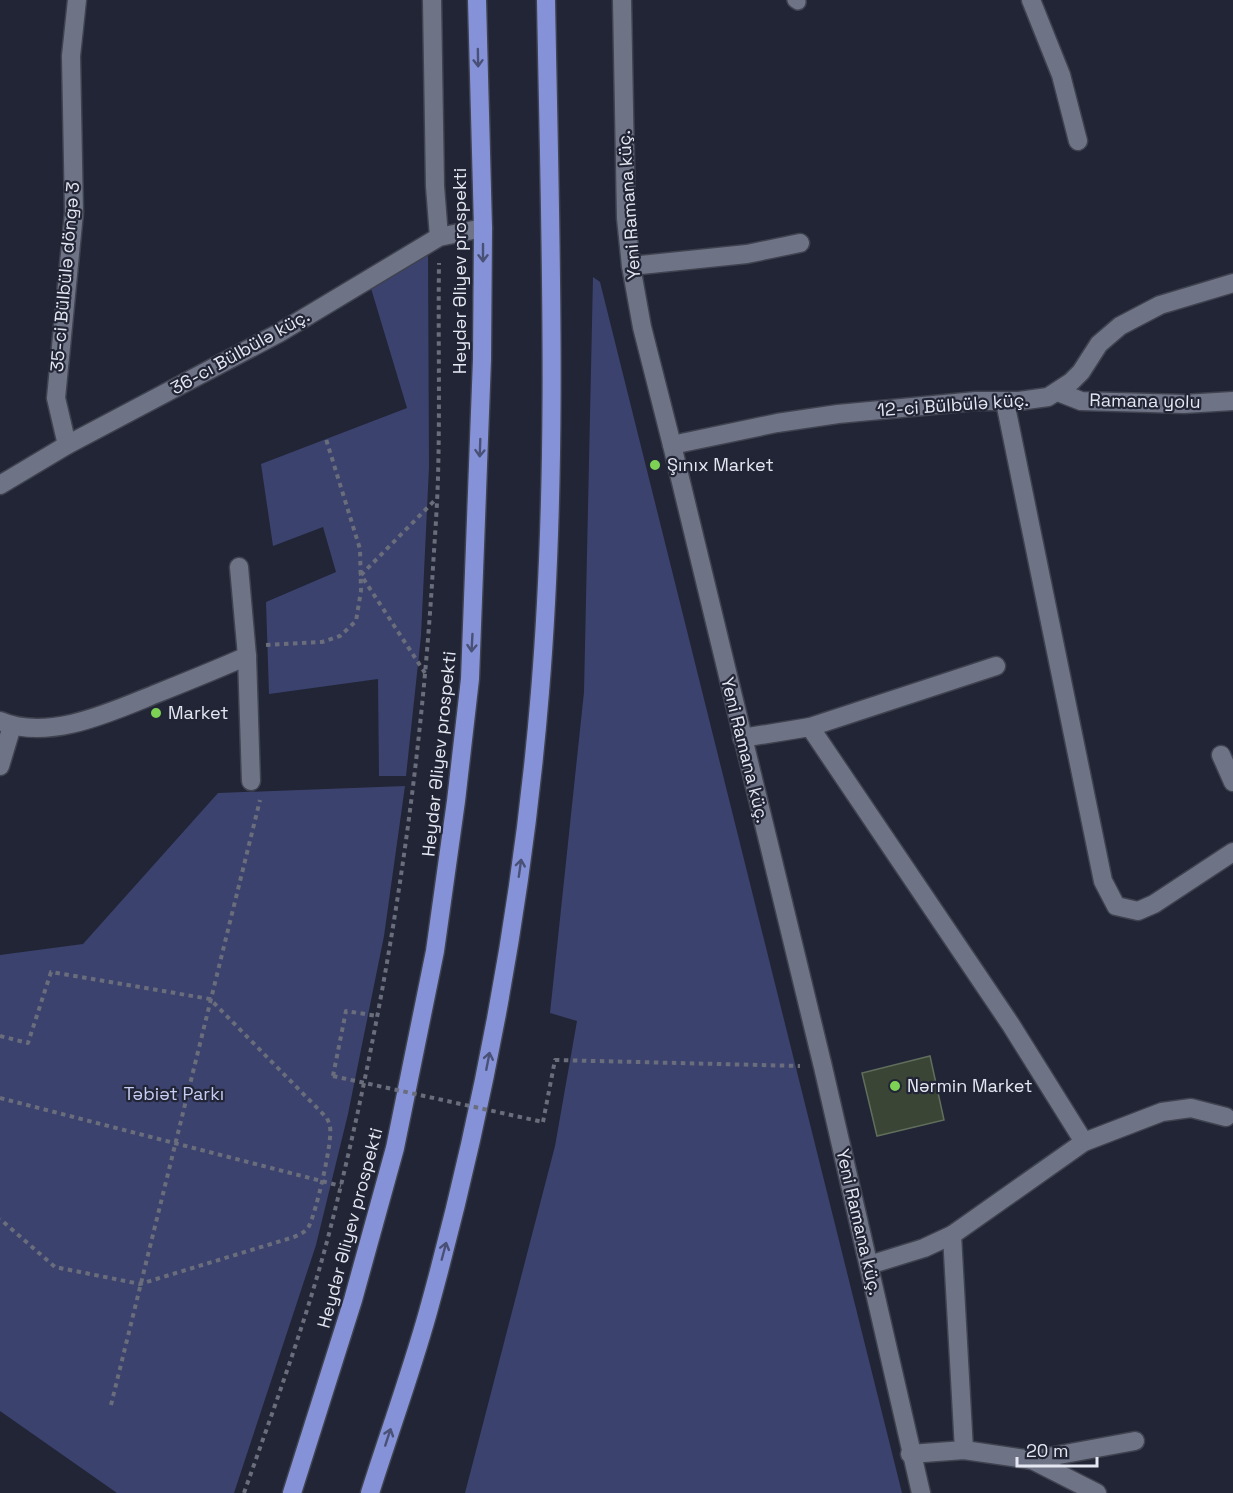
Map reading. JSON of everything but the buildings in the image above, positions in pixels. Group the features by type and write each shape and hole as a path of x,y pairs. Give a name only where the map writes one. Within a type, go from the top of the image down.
{"highway":[{"name":"Heydər Əliyev prospekti","path":"292,1493 354,1299 395,1148 435,951 470,679 482,371 483,228 477,0"},
{"path":"370,1493 427,1316 466,1166 506,968 527,819 540,691 549,546 553,362 546,0"}],"street":[{"name":"35-ci Bülbülə döngə 3","path":"67,445 56,398 74,213 71,56 76,0"},
{"path":"432,0 435,186 439,237"},
{"name":"Yeni Ramana küç.","path":"622,0 626,218 631,266 642,327 823,1067 910,1454 921,1493"},
{"path":"1031,0 1061,75 1078,141"},
{"name":"36-cı Bülbülə küç.","path":"0,485 67,445 279,333 439,237 483,228"},
{"path":"631,266 747,254 800,243"},
{"name":"12-ci Bülbülə küç.","path":"672,445 777,423 838,414 976,401 1005,402 1048,397 1058,392 1081,372 1099,344 1120,326 1160,306 1233,283"},
{"name":"Ramana yolu","path":"1058,392 1081,400 1184,404 1233,402"},
{"path":"1005,402 1103,881 1116,906 1138,911 1154,904 1233,852"},
{"path":"239,567 257,786"},
{"path":"0,766 6,723 46,728 99,717 247,656"},
{"path":"742,738 810,727 996,666"},
{"path":"810,727 1011,1025 1084,1142"},
{"path":"1221,755 1233,782"},
{"path":"869,1265 924,1248 952,1235 1084,1142 1162,1112 1191,1108 1226,1117"},
{"path":"952,1235 964,1450"},
{"path":"1032,1460 1135,1441"},
{"path":"910,1454 964,1450 1032,1460 1097,1493"}],"path":[{"path":"244,1493 288,1368 329,1232 341,1186 391,947 410,822 425,674 437,499 439,237"},
{"path":"247,656 268,644 322,642 340,636 356,621 361,591 360,549 326,439"},
{"path":"361,575 437,499"},
{"path":"361,575 425,674"},
{"path":"111,1405 210,999 257,786"},
{"path":"0,1036 28,1043 51,972 210,999 327,1118 330,1128 330,1141 321,1181 305,1232 141,1284 55,1267 0,1219"},
{"path":"377,1016 346,1011 333,1076 543,1122 555,1060 823,1067"},
{"path":"0,1098 341,1186"}],"green space":[{"path":"428,248 429,467 421,636 406,776 379,776 378,679 269,694 266,602 336,572 323,527 273,546 261,464 407,408 370,285"},
{"path":"593,277 600,282 902,1493 465,1493 555,1146 577,1021 550,1013 584,692"},
{"name":"Təbiət Parkı","path":"405,786 384,936 348,1114 316,1245 234,1493 117,1493 0,1411 0,955 83,944 218,793"}],"place":[{"name":"Şınıx Market","path":"655,465"},
{"name":"Market","path":"156,713"},
{"name":"Nərmin Market","path":"895,1086"}]}
